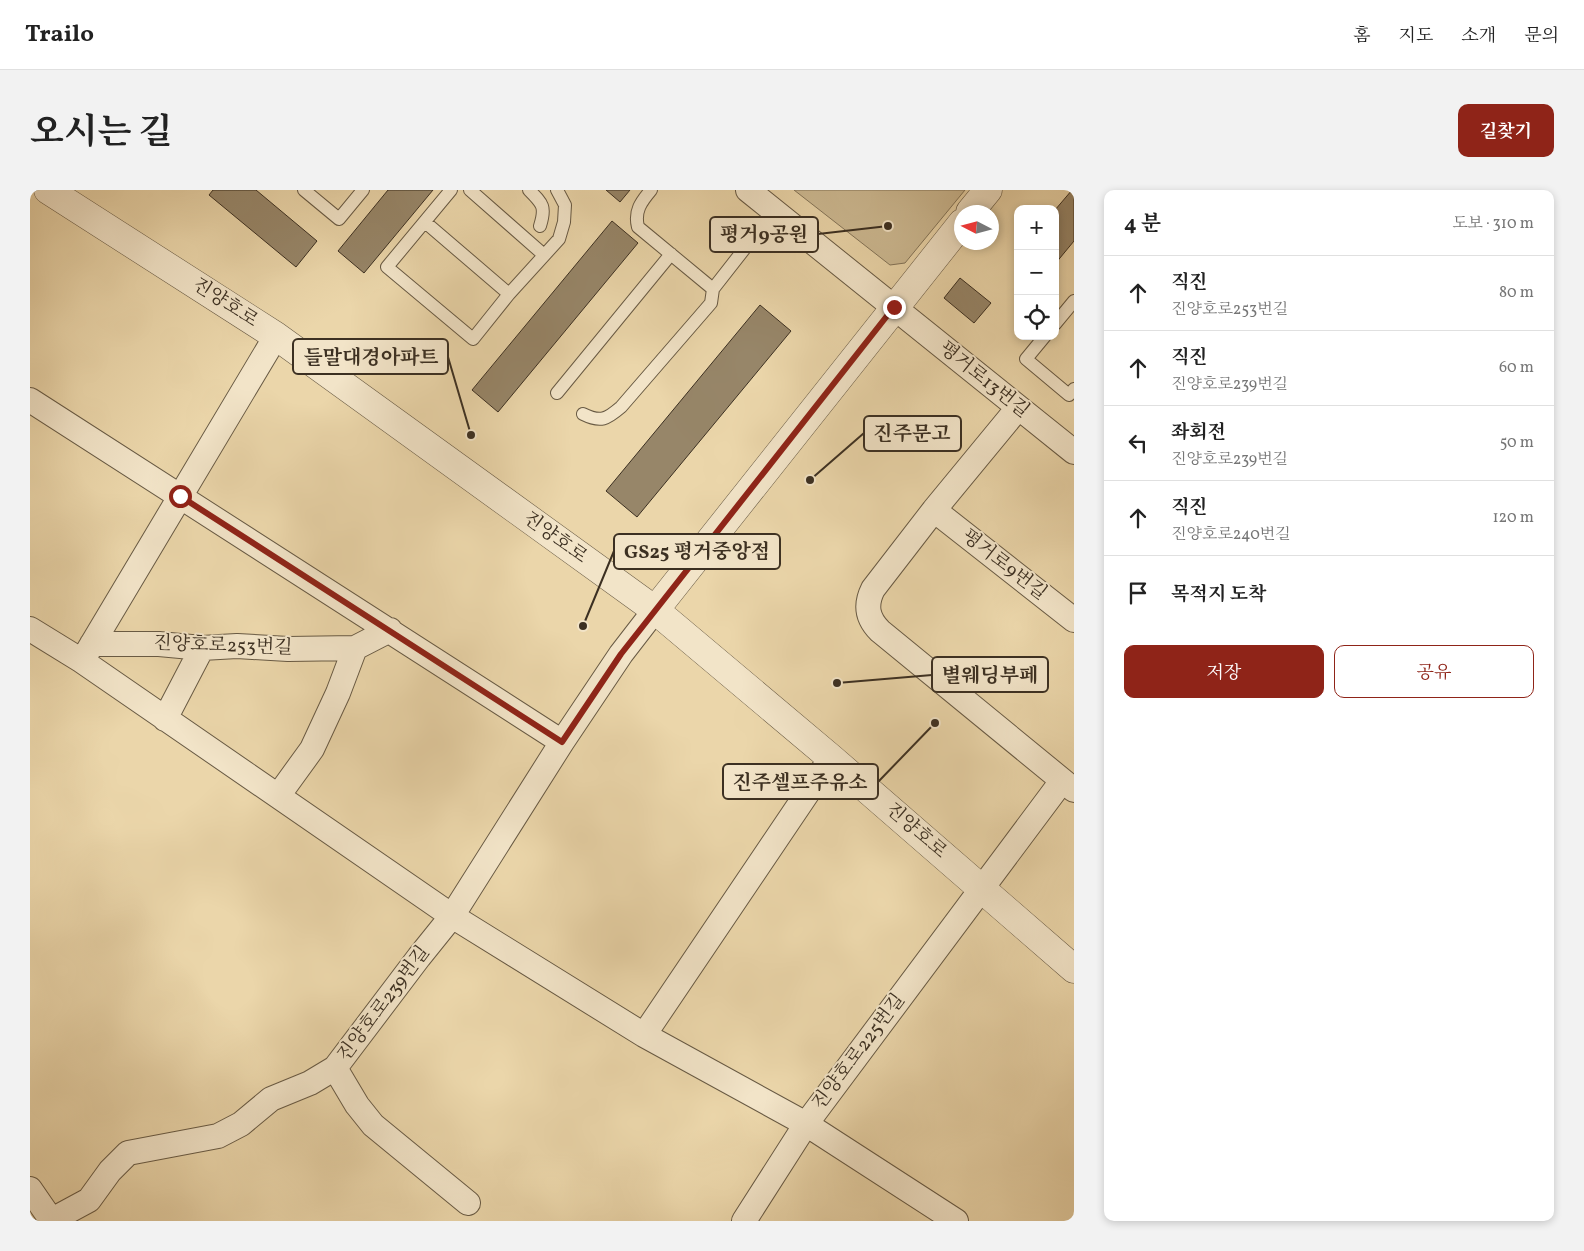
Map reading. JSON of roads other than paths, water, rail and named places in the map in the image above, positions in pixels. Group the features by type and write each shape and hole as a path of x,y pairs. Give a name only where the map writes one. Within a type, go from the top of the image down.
{"street":[{"name":"진양호로","path":"48,190 276,336 655,610 831,758 1074,969"},
{"name":"평거로13번길","path":"748,190 1074,452"},
{"path":"976,205 988,190"},
{"path":"655,610 954,233"},
{"path":"87,652 276,336"},
{"path":"30,400 562,742"},
{"path":"1018,408 934,510 873,589 869,597 869,616 873,624 880,631 1068,786"},
{"name":"평거로9번길","path":"934,510 1074,620"},
{"name":"진양호로239번길","path":"52,1220 89,1200 110,1171 128,1153 218,1136 241,1124 271,1099 310,1083 335,1068 452,916 562,742 621,654 655,610"},
{"path":"30,629 87,652 165,719 452,916 644,1035 806,1124 956,1221"},
{"path":"278,796 312,749 338,693 355,648 390,630"},
{"name":"진양호로253번길","path":"87,652 159,644 202,648 237,646 288,649 355,648"},
{"path":"165,719 202,648"},
{"path":"644,1035 831,758"},
{"name":"진양호로225번길","path":"744,1221 806,1124 981,888 1068,786"},
{"path":"335,1068 357,1105 373,1125 468,1202"},
{"path":"30,1189 52,1220"}],"lane":[{"path":"304,190 339,220 363,190"},
{"path":"451,190 388,267 473,339 509,294 559,239 564,222 565,205 557,190"},
{"path":"470,190 544,255"},
{"path":"529,190 541,202 544,213 540,226"},
{"path":"651,190 640,203 636,218 638,227 712,289"},
{"path":"583,414 596,420 605,419 621,407 711,303 712,289 774,210"},
{"path":"424,222 509,294"},
{"path":"557,393 671,254"},
{"path":"1059,319 1074,301"},
{"path":"1042,340 1026,359 1069,394 1074,389"}],"place":[{"name":"평거9공원","path":"888,226"},
{"name":"들말대경아파트","path":"471,435"},
{"name":"진주문고","path":"810,480"},
{"name":"GS25 평거중앙점","path":"583,626"},
{"name":"별웨딩부페","path":"837,683"},
{"name":"진주셀프주유소","path":"935,723"}]}
